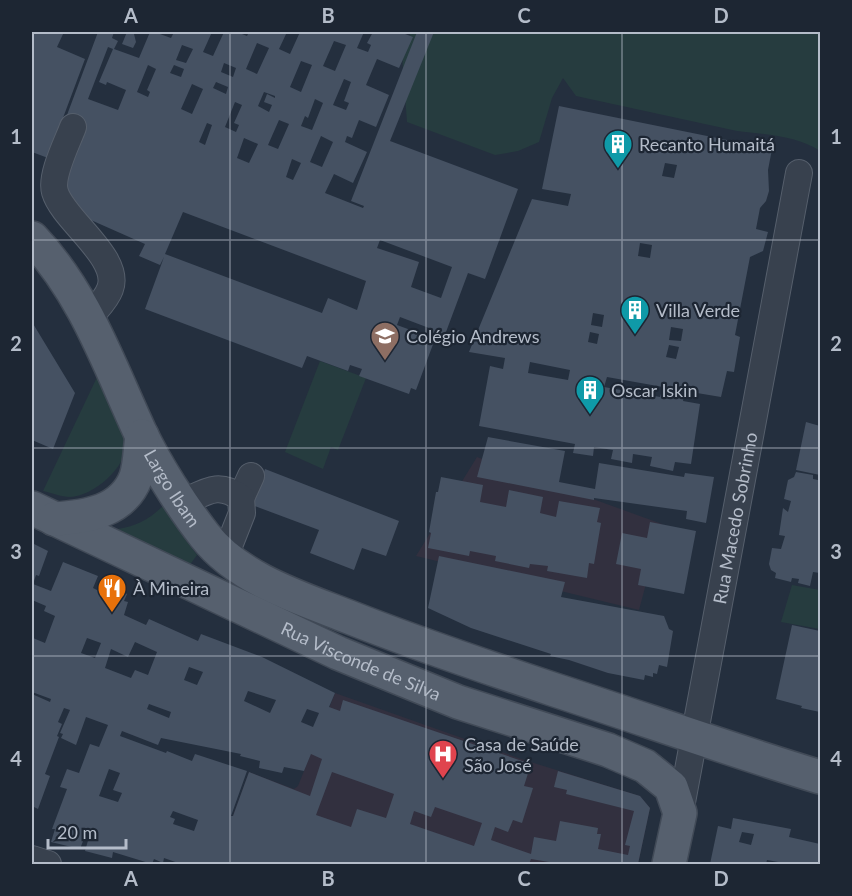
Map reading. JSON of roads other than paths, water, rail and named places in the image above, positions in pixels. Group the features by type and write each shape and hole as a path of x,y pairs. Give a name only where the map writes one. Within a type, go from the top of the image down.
{"main road":[{"name":"Largo Ibam","path":"32,238 55,266 89,318 142,436 182,503 215,547"},
{"path":"43,513 77,518 97,513 120,500 128,493 136,477 142,436"},
{"name":"Rua Visconde de Silva","path":"43,513 338,653 458,702 608,750 638,763 658,775 671,787 680,813"},
{"name":"Rua Visconde de Silva","path":"215,547 264,581 303,599 415,643 694,738 820,777"},
{"name":"Rua Macedo Sobrinho","path":"669,864 680,813"}],"street":[{"path":"73,127 55,173 54,192 102,254 112,279 111,287 105,298 89,318"},
{"name":"Rua Macedo Sobrinho","path":"680,813 799,173"},
{"path":"182,503 215,488 230,490 246,487 242,513 215,547"},
{"path":"32,859 48,864"}],"place":[{"name":"Recanto Humaitá","path":"618,170"},
{"name":"Villa Verde","path":"635,336"},
{"name":"Colégio Andrews","path":"385,362"},
{"name":"Oscar Iskin","path":"590,416"},
{"name":"À Mineira","path":"112,614"},
{"name":"Casa de Saúde São José","path":"443,780"}]}
